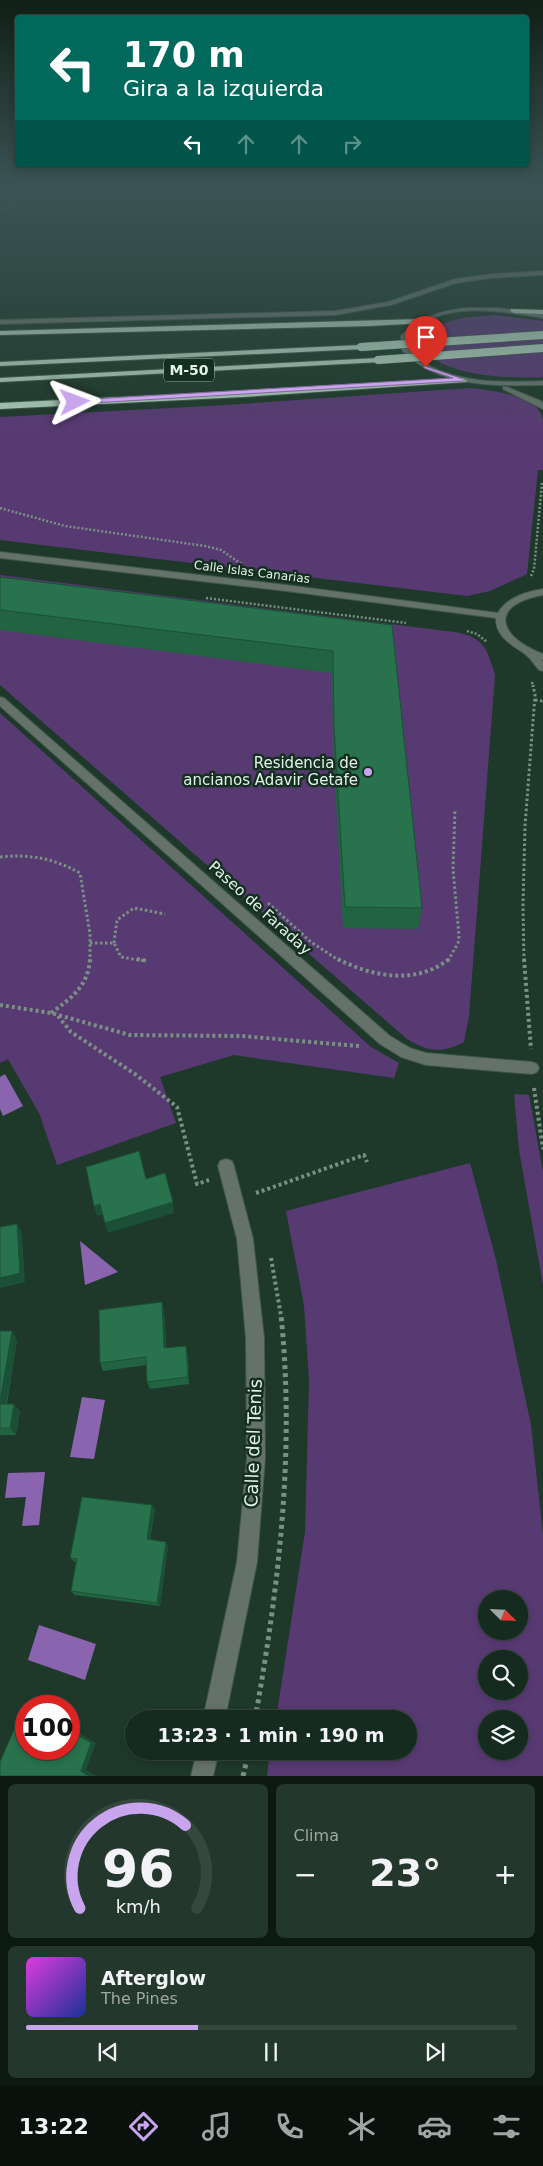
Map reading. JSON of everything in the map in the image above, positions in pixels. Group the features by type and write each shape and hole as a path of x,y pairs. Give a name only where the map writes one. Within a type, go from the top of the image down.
{"highway":[{"path":"514,311 543,312"},
{"path":"0,333 370,324 422,321"},
{"name":"M-50","path":"0,364 361,347 543,335"},
{"name":"M-50","path":"0,380 378,360 543,348"},
{"path":"0,406 243,394 463,380"}],"street":[{"path":"0,322 335,313 389,304 455,281 491,276 543,273"},
{"path":"543,316 514,311 479,310 445,313 422,321 404,336 405,350 426,367 463,380 496,384 543,383"},
{"path":"496,384 543,407"},
{"name":"Calle Islas Canarias","path":"0,555 286,588 500,616"},
{"path":"532,593 543,582"},
{"path":"543,592 517,598 506,606 500,616 501,625 514,643 527,651 543,657"},
{"path":"527,651 543,668"},
{"name":"Paseo de Faraday","path":"0,700 385,1040 406,1053 426,1059 532,1068"},
{"name":"Calle del Tenis","path":"216,1710 247,1562 256,1458 255,1338 245,1239 228,1170"},
{"path":"202,1776 206,1760"}],"path":[{"path":"527,580 532,576 534,569 542,483"},
{"path":"0,508 65,526 205,546 221,550 247,568"},
{"path":"204,598 414,624"},
{"path":"460,630 477,634 491,646"},
{"path":"530,678 535,700 526,820 523,906 532,1068 543,1149"},
{"path":"535,700 543,701"},
{"path":"268,903 274,911 335,959 356,968 398,976 421,975 438,970 453,957 459,942 453,850 455,809"},
{"path":"0,856 26,854 60,862 80,873 90,943 90,969 79,991 51,1013"},
{"path":"148,961 121,957 114,943 117,920 134,908 164,914"},
{"path":"90,943 114,943"},
{"path":"0,1004 51,1013 130,1035 241,1036 371,1047 385,1040"},
{"path":"57,1015 71,1032 135,1074 177,1106 198,1184 228,1170"},
{"path":"258,1202 255,1192 364,1156 367,1162"},
{"path":"257,1710 269,1650 280,1550 287,1457 284,1346 276,1279 269,1250"},
{"path":"243,1776 247,1760"}],"shaded area":[{"path":"496,315 543,321 543,377 482,375 449,367 437,360 428,351 426,337 440,325 458,319"},
{"path":"469,388 500,392 524,399 540,412 543,420 543,470 538,470 527,574 490,591 467,596 0,540 0,417 226,405"},
{"path":"0,575 454,632 472,637 483,645 495,675 469,1016 464,1042 442,1050 435,1050 422,1047 407,1039 0,685"},
{"path":"0,713 371,1047 399,1063 394,1078 234,1055 160,1077 176,1123 57,1165 39,1113 8,1059 0,1063"},
{"path":"5,1074 23,1106 3,1116 0,1109 0,1077"},
{"path":"514,1094 529,1095 543,1172 543,1285 519,1150"},
{"path":"470,1163 496,1260 531,1425 543,1535 543,1776 267,1776 269,1760 417,1760 417,1710 277,1710 305,1532 309,1381 304,1305 286,1211"},
{"path":"80,1241 118,1272 85,1285"},
{"path":"82,1397 105,1400 94,1459 70,1457"},
{"path":"45,1472 39,1525 22,1526 26,1497 5,1498 8,1473"},
{"path":"39,1625 96,1644 85,1680 28,1660"}],"building":[{"name":"Residencia de ancianos Adavir Getafe","path":"0,577 392,625 422,908 345,907 334,727 333,651 0,610"},
{"path":"139,1151 146,1179 165,1173 173,1202 105,1223 100,1204 94,1206 86,1167"},
{"path":"17,1224 20,1273 0,1278 0,1227"},
{"path":"162,1302 164,1348 186,1346 188,1377 147,1382 146,1357 100,1363 99,1310"},
{"path":"0,1331 12,1331 0,1402"},
{"path":"0,1404 14,1404 10,1428 0,1428"},
{"path":"82,1497 152,1505 147,1539 166,1542 157,1603 71,1591 77,1559 70,1558"},
{"path":"15,1727 15,1760 80,1760 80,1736 91,1743 81,1771 89,1776 0,1776 0,1762"}],"place":[{"name":"Residencia de ancianos Adavir Getafe","path":"368,772"}],"route":[{"path":"75,402 243,394 463,380 426,367"}]}
